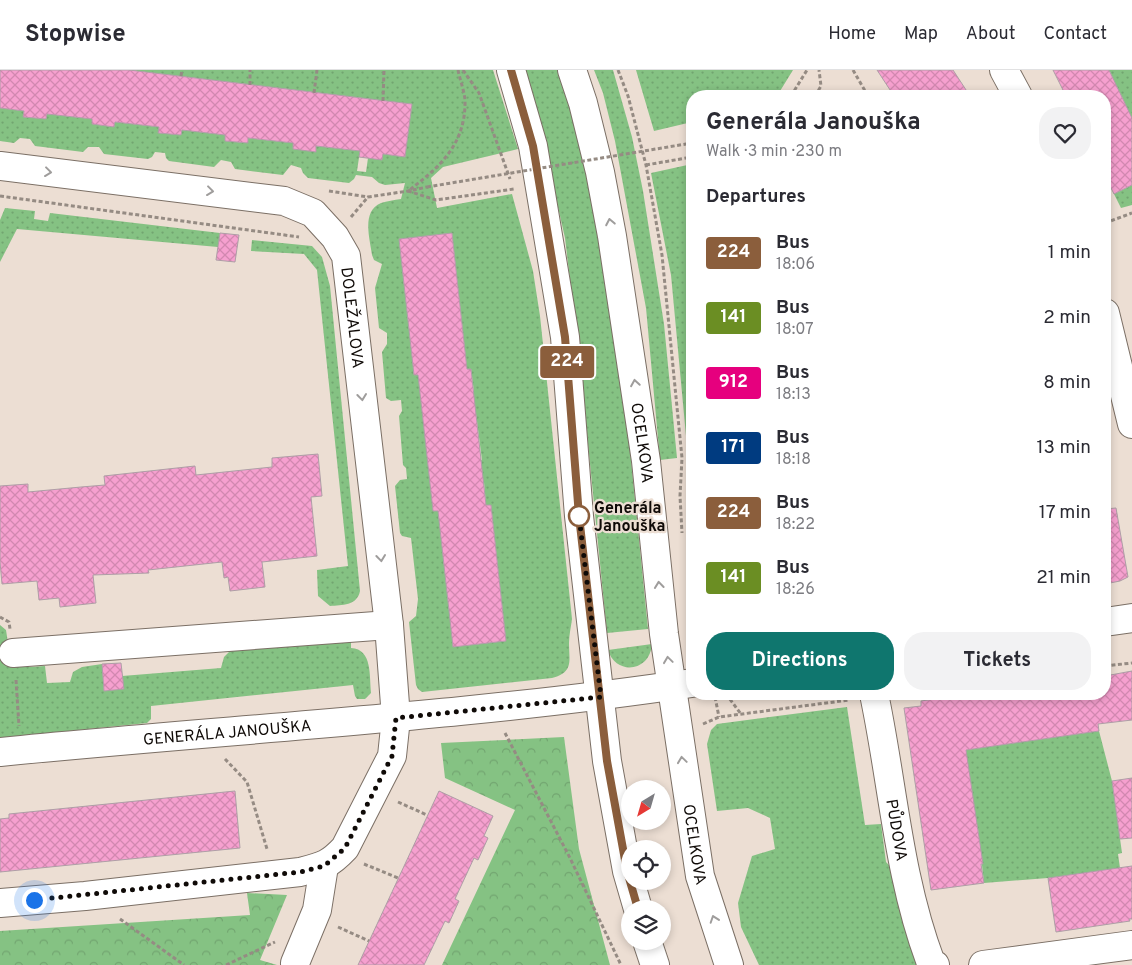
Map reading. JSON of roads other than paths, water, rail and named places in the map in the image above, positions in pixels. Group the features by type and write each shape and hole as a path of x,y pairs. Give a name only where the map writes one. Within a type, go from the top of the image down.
{"street":[{"path":"511,70 533,146 565,337 579,516 607,761 627,871 635,900"},
{"name":"OCELKOVA","path":"572,70 600,172 612,236 646,460 664,634 682,685 700,876 729,965"},
{"path":"1004,70 1015,90"},
{"name":"DOLEŽALOVA","path":"0,166 284,201 313,213 335,237 346,256 389,625 396,718 392,756 345,848 324,866"},
{"path":"1111,338 1132,424"},
{"path":"1111,621 1132,618"},
{"path":"14,666 389,625"},
{"name":"GENERÁLA JANOUŠKA","path":"0,752 396,718 601,697 682,685"},
{"name":"PŮDOVA","path":"876,700 904,870 920,933 933,964"},
{"path":"0,903 86,896 300,872 324,866 317,910 295,963"},
{"path":"983,965 1132,945"},
{"path":"650,950 655,965"}],"place":[{"name":"Generála Janouška","path":"579,516"}]}
